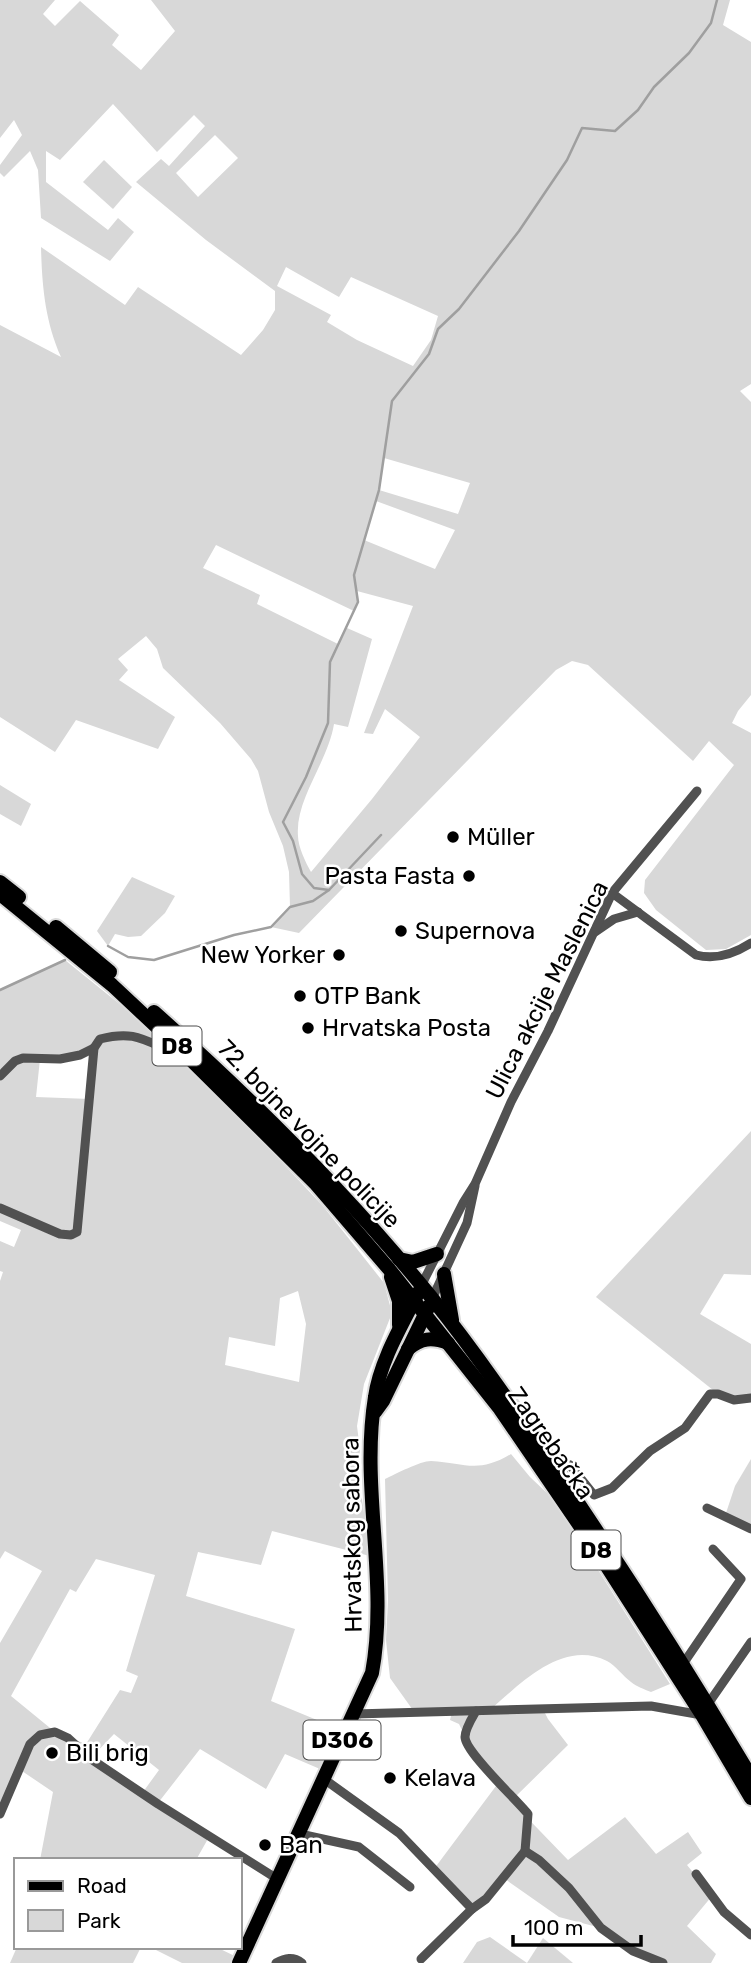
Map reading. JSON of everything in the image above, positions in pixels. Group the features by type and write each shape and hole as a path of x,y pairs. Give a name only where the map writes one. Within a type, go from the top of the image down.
{"main road":[{"name":"72. bojne vojne policije","path":"0,883 92,956 282,1131 394,1264 415,1300"},
{"name":"72. bojne vojne policije","path":"0,894 112,985 176,1045 394,1264 421,1286"},
{"path":"398,1333 399,1301 394,1264 413,1262 437,1254"},
{"path":"444,1274 452,1325"},
{"name":"Zagrebačka","path":"421,1286 506,1397 683,1664 751,1798"},
{"name":"Hrvatskog sabora","path":"239,1963 372,1673 378,1635 378,1571 370,1459 377,1387 398,1333 421,1286"},
{"name":"Hrvatskog sabora","path":"374,1413 383,1401 432,1299"},
{"name":"Zagrebačka","path":"415,1300 500,1409 751,1777"},
{"path":"407,1349 414,1343 429,1338 448,1343"}],"street":[{"name":"Ulica akcije Maslenica","path":"421,1286 475,1184 511,1102 612,893 697,791"},
{"path":"612,893 696,955 719,957 751,943"},
{"path":"594,933 614,919 638,912"},
{"path":"0,1208 60,1234 77,1233 94,1048 100,1039 119,1034 137,1035 169,1050 176,1045"},
{"path":"0,1076 15,1061 23,1058 60,1059 80,1055 94,1048"},
{"name":"Ulica akcije Maslenica","path":"432,1299 467,1223 475,1184"},
{"path":"557,1472 570,1465 594,1495 612,1488 650,1451 685,1428 710,1394 734,1400 751,1398"},
{"path":"707,1508 751,1529"},
{"path":"683,1664 741,1579 713,1549"},
{"path":"354,1714 652,1706 705,1709 751,1642"},
{"path":"421,1959 472,1909 486,1899 525,1851 528,1814 478,1760 467,1744 465,1736 476,1711"},
{"path":"0,1814 30,1744 40,1735 55,1732 68,1738 91,1759 194,1828 279,1880"},
{"path":"324,1779 399,1833 472,1909"},
{"path":"300,1834 359,1847 410,1887"},
{"path":"525,1851 539,1860 569,1888 601,1928 633,1951 663,1963"},
{"path":"696,1874 724,1912 751,1935"},
{"path":"276,1963 285,1958 298,1959 302,1963"}],"green space":[{"path":"0,0 55,0 43,14 55,26 80,1 119,35 112,45 141,70 175,31 151,0 730,0 723,25 751,42 751,384 740,391 751,402 751,695 732,723 751,733 751,935 726,949 706,950 656,910 644,893 645,880 734,765 709,741 693,761 588,665 572,661 556,670 299,933 271,927 290,907 289,872 258,771 220,723 163,668 157,649 146,636 118,659 128,670 119,680 175,717 158,749 76,720 55,752 0,717 0,325 61,357 45,303 41,247 125,305 138,287 241,355 263,330 275,310 275,291 206,240 136,182 161,159 169,166 205,126 194,115 157,152 113,104 60,160 46,151 46,182 108,230 118,218 134,232 110,261 41,218 38,170 30,151 4,177 0,173 0,165 22,135 14,120 0,138","holes":["215,135 238,158 198,197 176,173","286,267 339,297 351,277 438,316 431,340 413,366 357,340 327,322 331,315 277,286","384,458 470,483 458,514 379,490","376,501 455,530 435,569 364,540","216,545 354,611 358,602 357,591 413,606 364,733 373,734 385,709 420,737 311,872 298,840 298,822 306,794 331,738 334,724 348,727 372,639 347,628 338,644 257,604 260,595 203,568"]},
{"path":"104,160 132,187 113,209 83,182"},
{"path":"0,785 31,804 21,826 0,814"},
{"path":"132,877 175,896 165,913 141,936 115,934 108,946 97,931"},
{"path":"65,960 153,1031 224,1101 323,1206 384,1283 392,1313 364,1384 357,1426 360,1450 358,1470 370,1556 272,1531 261,1565 198,1552 186,1596 295,1629 271,1701 346,1732 327,1772 285,1754 266,1789 200,1749 158,1803 209,1837 197,1858 40,1858 53,1792 19,1769 0,1813 0,1643 42,1571 5,1551 0,1559 0,1281 3,1272 0,1271 0,1241 14,1247 21,1230 0,1221 0,1076 5,1069 0,1069 0,990","holes":["94,1049 90,1099 36,1097 40,1059","298,1291 306,1324 299,1382 225,1365 229,1337 275,1346 280,1298","96,1559 155,1575 126,1671 138,1676 131,1693 120,1690 86,1744 55,1732 11,1696 70,1589 76,1592","114,1734 159,1770 143,1792 91,1758"]},
{"path":"751,1131 751,1275 724,1274 700,1314 751,1344 751,1398 718,1394 596,1297"},
{"path":"511,1454 547,1493 670,1684 651,1692 633,1684 607,1661 591,1656 559,1660 529,1677 490,1710 543,1709 568,1745 511,1801 568,1860 625,1817 656,1854 688,1832 702,1853 687,1865 712,1896 687,1926 716,1954 711,1963 663,1963 601,1928 559,1917 502,1877 472,1909 434,1869 499,1782 474,1755 459,1724 450,1720 452,1712 415,1713 390,1678 386,1640 388,1600 385,1479 415,1465 431,1461 480,1466"},
{"path":"751,1459 751,1529 725,1516 735,1486"},
{"path":"490,1937 527,1963 463,1963 477,1942"},
{"path":"543,1938 573,1963 527,1963"},
{"path":"16,1949 140,1949 133,1963 10,1963"},
{"path":"154,1949 220,1949 241,1959 239,1963 182,1963"}],"waterway":[{"path":"329,890 314,888 302,874 293,841 283,822 306,777 328,723 330,662 358,602 354,575 379,490 392,401 429,354 438,329 459,309 519,231 567,160 582,128 615,131 638,110 654,87 689,53 711,23 717,0"},
{"path":"108,946 128,957 154,960 234,935 271,927 290,907 313,901 329,890 381,835"},
{"path":"0,990 65,960"}],"place":[{"name":"Müller","path":"453,837"},
{"name":"Pasta Fasta","path":"469,876"},
{"name":"Supernova","path":"401,931"},
{"name":"New Yorker","path":"339,955"},
{"name":"OTP Bank","path":"300,996"},
{"name":"Hrvatska Posta","path":"308,1028"},
{"name":"Bili brig","path":"52,1753"},
{"name":"Kelava","path":"390,1778"},
{"name":"Ban","path":"265,1845"}]}
